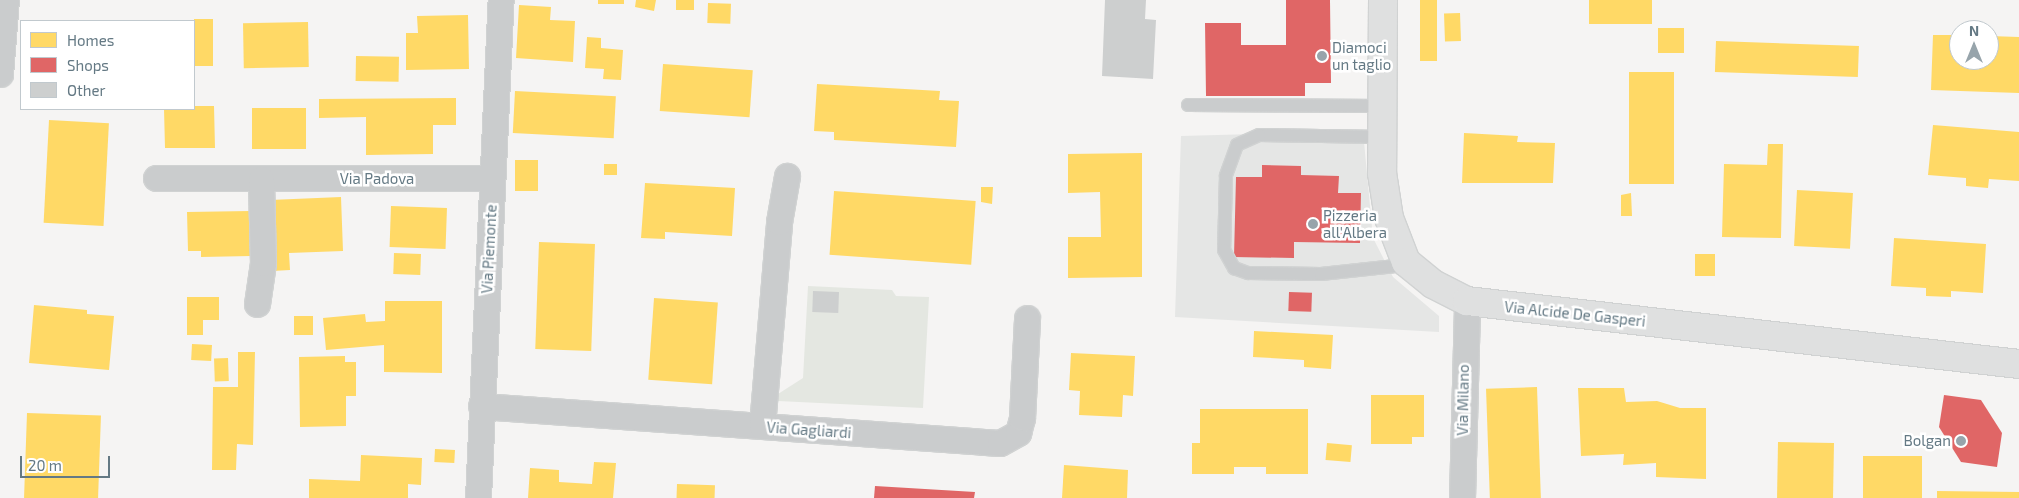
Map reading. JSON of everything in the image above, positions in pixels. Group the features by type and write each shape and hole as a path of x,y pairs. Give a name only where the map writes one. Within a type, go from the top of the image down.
{"street":[{"path":"0,74 6,0"},
{"name":"Via Piemonte","path":"478,498 500,0"},
{"name":"Via Alcide De Gasperi","path":"1383,0 1384,106 1382,174 1389,218 1406,262 1433,284 1467,301 2019,364"},
{"path":"762,426 779,222 787,176"},
{"name":"Via Padova","path":"156,178 261,180 492,178"},
{"path":"257,304 263,262 261,180"},
{"name":"Via Milano","path":"1462,498 1464,314 1467,301"},
{"name":"Via Gagliardi","path":"481,406 1000,443 1018,433 1022,418 1027,318"}],"lane":[{"path":"1188,105 1384,106"},
{"path":"1383,137 1259,135 1236,145 1226,176 1224,250 1234,268 1248,273 1321,274 1396,266 1406,262"}],"shaded area":[{"path":"1363,131 1373,238 1393,277 1439,316 1439,332 1175,317 1181,136"},
{"path":"808,286 892,290 896,296 929,297 923,408 778,401 778,394 803,378"}],"building: Homes":[{"path":"598,0 624,0 624,4 598,4"},
{"path":"636,0 656,0 654,11 635,7"},
{"path":"676,0 694,0 694,10 676,10"},
{"path":"1420,0 1437,0 1437,61 1420,61"},
{"path":"1589,0 1652,0 1652,24 1589,24"},
{"path":"708,3 731,4 730,24 707,23"},
{"path":"519,5 551,7 550,20 575,21 573,62 516,58"},
{"path":"1460,13 1461,41 1445,42 1444,14"},
{"path":"468,15 469,69 406,70 406,33 418,33 417,16"},
{"path":"194,19 213,19 213,66 195,66"},
{"path":"308,22 309,67 244,68 243,23"},
{"path":"1658,28 1684,28 1684,53 1658,53"},
{"path":"1933,35 1949,35 1949,70 1999,70 1999,36 2019,37 2019,93 1931,90"},
{"path":"587,37 601,38 601,48 623,50 621,80 603,79 604,69 585,68"},
{"path":"1716,41 1859,46 1858,77 1715,72"},
{"path":"356,56 399,57 399,82 356,81"},
{"path":"663,64 753,70 750,117 660,111"},
{"path":"1629,72 1674,72 1674,184 1629,184"},
{"path":"817,84 940,91 939,100 959,101 956,147 834,140 834,132 814,131"},
{"path":"515,91 616,96 614,138 513,133"},
{"path":"456,98 456,125 433,125 433,154 366,155 366,117 319,118 319,99"},
{"path":"195,106 214,106 215,148 165,148 164,110 195,110"},
{"path":"252,108 306,108 306,149 252,149"},
{"path":"49,120 109,123 104,226 44,223"},
{"path":"1933,125 2019,132 2019,181 1989,179 1988,188 1966,186 1966,178 1928,175"},
{"path":"1464,133 1518,136 1517,142 1555,143 1553,183 1462,183"},
{"path":"1768,144 1783,144 1781,238 1722,237 1724,164 1767,165"},
{"path":"1142,153 1142,277 1068,278 1068,237 1101,237 1100,192 1068,193 1068,154"},
{"path":"515,160 538,160 538,191 515,191"},
{"path":"604,164 617,164 617,175 604,175"},
{"path":"645,183 735,188 732,236 665,232 665,239 641,238"},
{"path":"981,187 993,187 992,204 981,202"},
{"path":"1797,190 1853,193 1850,249 1794,246"},
{"path":"834,191 976,201 971,265 830,255"},
{"path":"1631,193 1632,216 1621,216 1621,195"},
{"path":"341,197 343,251 289,253 290,270 272,271 270,200"},
{"path":"391,206 447,208 446,249 390,247"},
{"path":"250,211 251,256 201,257 201,251 188,251 187,212"},
{"path":"1894,238 1986,244 1983,293 1951,291 1951,297 1926,296 1926,288 1891,286"},
{"path":"539,242 595,244 591,351 535,349"},
{"path":"394,253 421,254 420,275 393,274"},
{"path":"1695,254 1715,254 1715,276 1695,276"},
{"path":"187,297 219,297 219,320 203,320 203,335 187,335"},
{"path":"654,298 718,302 712,384 648,380"},
{"path":"385,301 442,301 442,373 384,372 384,345 326,350 323,318 365,314 366,322 385,321"},
{"path":"34,305 87,310 87,314 114,316 109,370 29,363"},
{"path":"294,316 313,316 313,335 294,335"},
{"path":"1254,331 1333,335 1331,369 1304,367 1304,360 1253,357"},
{"path":"192,344 212,345 211,361 191,360"},
{"path":"238,352 255,352 253,445 237,444 236,470 212,470 213,387 238,387"},
{"path":"1071,353 1135,356 1133,396 1123,395 1122,417 1079,415 1080,391 1069,390"},
{"path":"345,356 345,362 356,362 356,396 346,396 346,426 300,427 299,357"},
{"path":"214,358 228,358 229,381 215,381"},
{"path":"1537,387 1541,498 1490,498 1486,389"},
{"path":"1578,388 1624,388 1626,402 1657,401 1680,408 1706,408 1706,479 1656,477 1656,463 1623,465 1624,454 1581,456"},
{"path":"1371,395 1424,395 1424,437 1412,437 1412,444 1371,444"},
{"path":"1200,409 1308,409 1308,474 1266,474 1266,467 1234,467 1234,474 1192,474 1192,443 1200,443"},
{"path":"27,413 101,416 98,498 24,498"},
{"path":"1778,442 1834,443 1833,498 1777,498"},
{"path":"1327,443 1352,445 1350,462 1326,460"},
{"path":"435,449 455,450 454,463 434,462"},
{"path":"361,455 422,458 421,485 408,484 408,498 309,498 309,479 360,481"},
{"path":"1863,456 1922,456 1922,498 1863,498"},
{"path":"594,462 616,463 613,498 528,498 530,468 559,470 559,482 592,484"},
{"path":"1064,465 1128,470 1127,498 1062,498"},
{"path":"677,484 715,485 715,498 677,498"},
{"path":"1937,491 2019,492 2019,498 1937,498"}],"building: Shops":[{"path":"1286,0 1330,0 1331,83 1305,83 1305,96 1206,96 1205,23 1241,23 1241,45 1286,45"},
{"path":"1262,165 1301,166 1301,175 1339,176 1338,193 1361,193 1360,243 1294,242 1294,258 1234,257 1236,177 1262,177"},
{"path":"1289,292 1312,293 1311,312 1288,311"},
{"path":"1944,395 1981,400 2002,433 1997,467 1961,462 1939,427"},
{"path":"875,486 975,492 974,498 874,498"}],"building: Other":[{"path":"1105,0 1146,0 1145,19 1156,20 1153,79 1102,76"},
{"path":"813,291 839,292 838,313 812,312"}],"place":[{"name":"Diamoci un taglio","path":"1322,56"},
{"name":"Pizzeria all'Albera","path":"1313,224"},
{"name":"Bolgan","path":"1961,441"}]}
